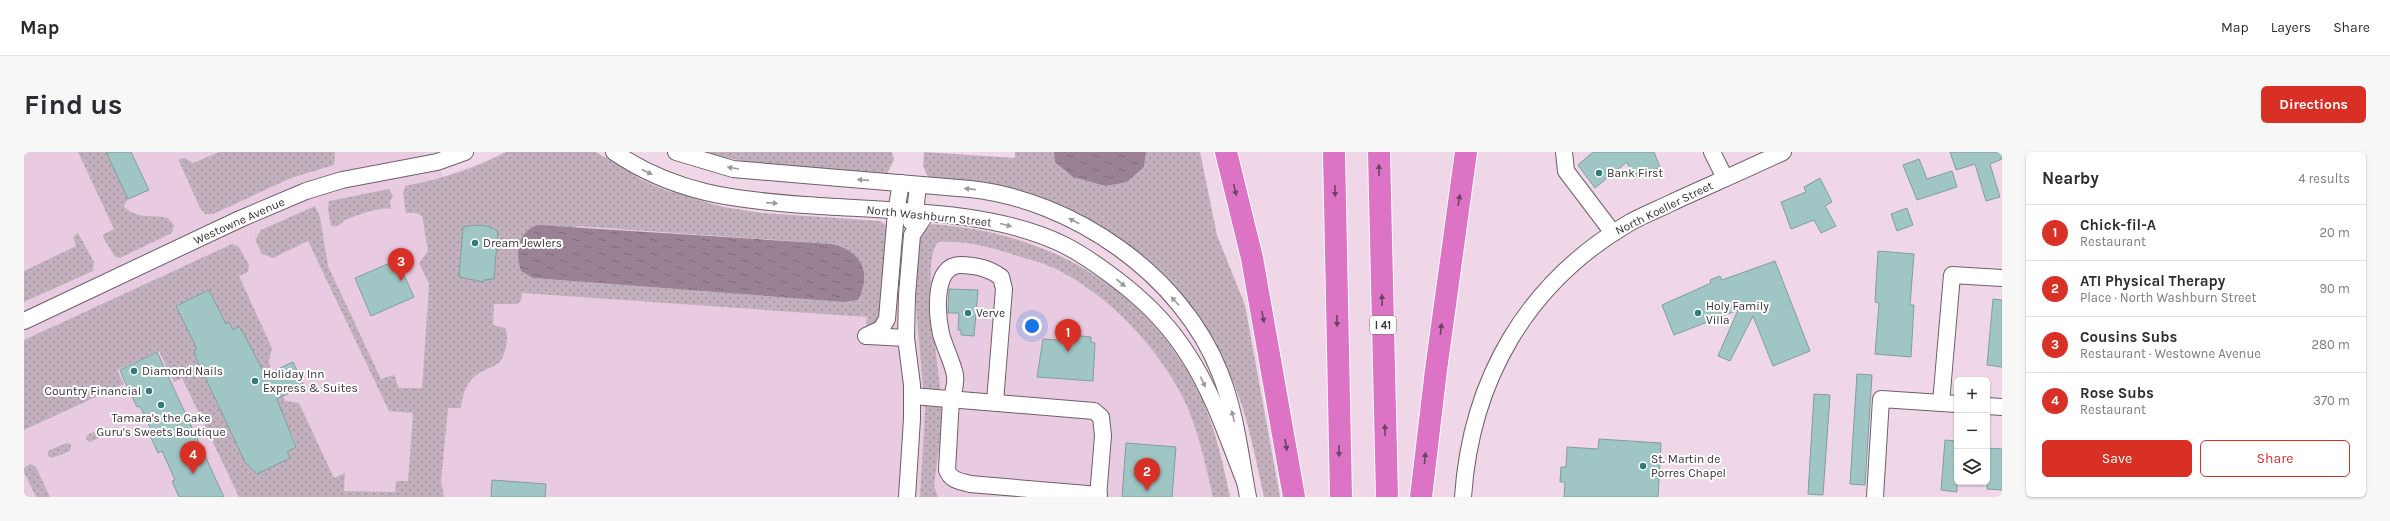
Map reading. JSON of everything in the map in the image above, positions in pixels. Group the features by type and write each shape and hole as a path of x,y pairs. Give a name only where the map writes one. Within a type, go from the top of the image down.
{"highway":[{"path":"1226,152 1252,258 1270,348 1294,497"},
{"path":"1334,152 1341,497"},
{"name":"I 41","path":"1379,152 1387,497"},
{"path":"1422,497 1435,377 1466,152"}],"street":[{"path":"414,166 443,152"},
{"name":"Westowne Avenue","path":"24,321 246,216 306,191 342,180 437,162 465,152"},
{"name":"North Washburn Street","path":"614,152 659,178 726,198 981,220 1033,233 1063,245 1088,259 1135,294 1155,313 1188,355 1207,391 1247,489"},
{"name":"North Washburn Street","path":"676,152 733,169 989,191 1036,203 1056,211 1102,236 1153,278 1188,316 1201,334 1220,372 1232,413 1247,489"},
{"path":"1564,152 1566,171 1613,233"},
{"path":"1712,152 1725,178"},
{"name":"North Koeller Street","path":"1464,497 1468,454 1475,422 1487,384 1506,344 1530,308 1547,288 1587,251 1631,222 1783,152"},
{"path":"901,183 896,212 887,319 881,329 866,336 906,338"},
{"path":"907,497 912,396 906,338 907,295 901,275 906,231 920,214 918,184"},
{"path":"912,396 951,399 995,402 1094,411 1101,417 1103,436 1098,496 970,484 954,480 947,470 951,399 955,387 955,376 942,335 939,318 940,280 944,272 957,264 979,266 1002,277 1004,289 995,402"},
{"path":"1875,497 1881,399 1949,404 1952,275 2002,278"},
{"path":"891,281 896,309 906,338"},
{"path":"1990,406 2002,407"}],"shaded area":[{"path":"24,152 436,152 443,177 506,152 596,152 642,180 665,190 723,207 762,213 942,225 995,233 1022,240 1060,255 1113,287 1147,318 1165,340 1190,376 1208,414 1230,497 24,497"},
{"path":"78,152 106,152 128,199 124,206 139,215 168,218 174,225 172,233 120,258 115,257 103,237 104,234 114,229"},
{"path":"219,152 335,152 334,165 291,178 213,214 205,214 200,208 178,159 185,158 193,163"},
{"path":"506,152 596,152 642,180 665,190 723,207 762,213 880,221 888,227 882,321 866,329 867,317 522,293 521,301 517,304 494,304 493,325 505,328 507,332 507,342 504,354 498,363 471,380 464,391 461,408 448,408 441,481 444,497 239,497 182,378 174,382 159,351 117,370 124,384 24,430 24,340 232,244 239,247 249,265 248,272 239,276 272,348 269,361 271,373 265,375 261,366 258,367 253,352 239,327 233,330 229,322 218,328 226,323 209,290 176,306 197,348 194,350 196,359 245,462 257,474 290,458 287,452 296,447 294,438 278,411 281,408 277,399 282,396 286,401 299,403 334,478 345,473 344,491 395,492 396,481 408,481 413,413 389,411 308,241 273,258 262,254 255,240 261,230 315,206 320,217 328,266 381,379 394,375 399,388 422,388 429,284 419,263 428,251 422,216 416,213 406,213 403,194 405,186 457,173","holes":["577,226 832,244 842,247 850,252 861,265 864,281 858,300 844,302 533,278"]},
{"path":"700,152 892,152 894,160 887,174 757,164"},
{"path":"924,152 1015,158 1015,152 1054,152 1055,162 1106,186 1127,182 1144,167 1146,152 1200,152 1217,235 1245,305 1280,497 1264,497 1245,414 1227,368 1209,335 1187,304 1162,275 1134,250 1103,228 1070,209 1035,195 996,185 928,177 923,166"},
{"path":"389,189 393,196 390,201 391,209 387,208 369,211 347,219 338,226 331,226 328,209 329,201"},
{"path":"932,224 975,229 1016,239 1054,253 1090,272 1123,296 1153,324 1179,357 1200,395 1214,432 1230,497 1213,497 1197,433 1182,396 1159,358 1145,340 1113,308 1077,281 1048,265 987,247 967,243 938,242 933,254 931,293 941,412 934,486 938,497 920,497 925,410 914,282 920,235"},
{"path":"78,233 94,262 93,271 24,302 24,271 76,246 73,237"},
{"path":"105,427 110,428 110,433 90,442 86,440 87,435"},
{"path":"66,443 71,444 70,451 52,458 48,456 48,451"},
{"path":"30,464 36,467 50,497 36,497 24,472 24,468"}],"water":[{"path":"1054,152 1146,152 1144,167 1127,182 1106,186 1073,177 1055,162"},
{"path":"537,225 832,244 851,252 857,258 862,264 864,281 858,300 844,302 533,278 521,271 518,250 519,244 525,233 530,228"}],"building":[{"path":"106,152 131,152 149,190 128,199"},
{"name":"Bank First","path":"1593,152 1654,152 1660,167 1634,179 1627,162 1595,188 1578,165"},
{"path":"1950,152 2002,152 2002,159 1990,164 2000,197 1986,201 1975,164 1956,170"},
{"path":"1919,159 1927,179 1952,171 1957,187 1917,200 1903,165"},
{"path":"1820,178 1832,202 1825,206 1836,226 1821,233 1814,220 1791,229 1781,202 1806,192 1804,187"},
{"path":"1907,208 1913,225 1897,231 1891,214"},
{"path":"475,225 487,226 498,231 494,279 484,280 483,282 459,277 463,227"},
{"path":"1878,251 1914,254 1910,305 1914,305 1911,357 1875,354 1879,303 1875,302"},
{"path":"397,260 414,297 371,316 355,278"},
{"name":"Holy Family Villa","path":"1775,261 1810,351 1773,366 1753,316 1730,361 1718,356 1738,310 1674,335 1662,305 1711,283 1710,280 1720,276 1722,280"},
{"name":"Verve","path":"949,289 978,290 974,336 961,335 961,330 958,330 959,313 948,313"},
{"name":"Holiday Inn Express & Suites","path":"209,290 226,324 229,322 233,330 239,326 265,375 293,362 304,386 277,399 296,447 287,452 290,458 257,474 245,462 196,358 194,350 197,349 176,306"},
{"path":"1993,299 2002,300 2002,367 1987,365"},
{"path":"1070,335 1091,337 1091,342 1095,343 1093,381 1037,377 1043,339 1070,341"},
{"path":"157,352 224,497 179,497 172,481 175,480 162,451 158,453 150,436 153,434 140,406 137,407 124,380 120,370"},
{"path":"1857,374 1872,375 1865,485 1850,484"},
{"path":"1814,394 1830,395 1823,495 1808,494"},
{"path":"1599,439 1661,443 1658,497 1564,497 1565,482 1560,482 1561,467 1566,467 1567,447 1598,449"},
{"path":"1945,440 1954,441 1954,485 1957,485 1957,492 1941,490"},
{"path":"1126,443 1176,447 1172,497 1122,497"},
{"path":"1990,448 2002,449 2002,490 1987,489 1987,485 1990,485"},
{"path":"492,480 546,484 545,497 491,497"}],"place":[{"name":"Bank First","path":"1599,173"},
{"name":"Dream Jewlers","path":"475,243"},
{"name":"Cousins Subs","path":"401,281"},
{"name":"Verve","path":"968,313"},
{"name":"Holy Family Villa","path":"1698,313"},
{"name":"Chick-fil-A","path":"1068,352"},
{"name":"Diamond Nails","path":"134,371"},
{"name":"Holiday Inn Express & Suites","path":"255,381"},
{"name":"Country Financial","path":"149,391"},
{"name":"Tamara's the Cake Guru's Sweets Boutique","path":"161,405"},
{"name":"St. Martin de Porres Chapel","path":"1643,466"},
{"name":"Rose Subs","path":"193,474"},
{"name":"ATI Physical Therapy","path":"1147,491"}]}
